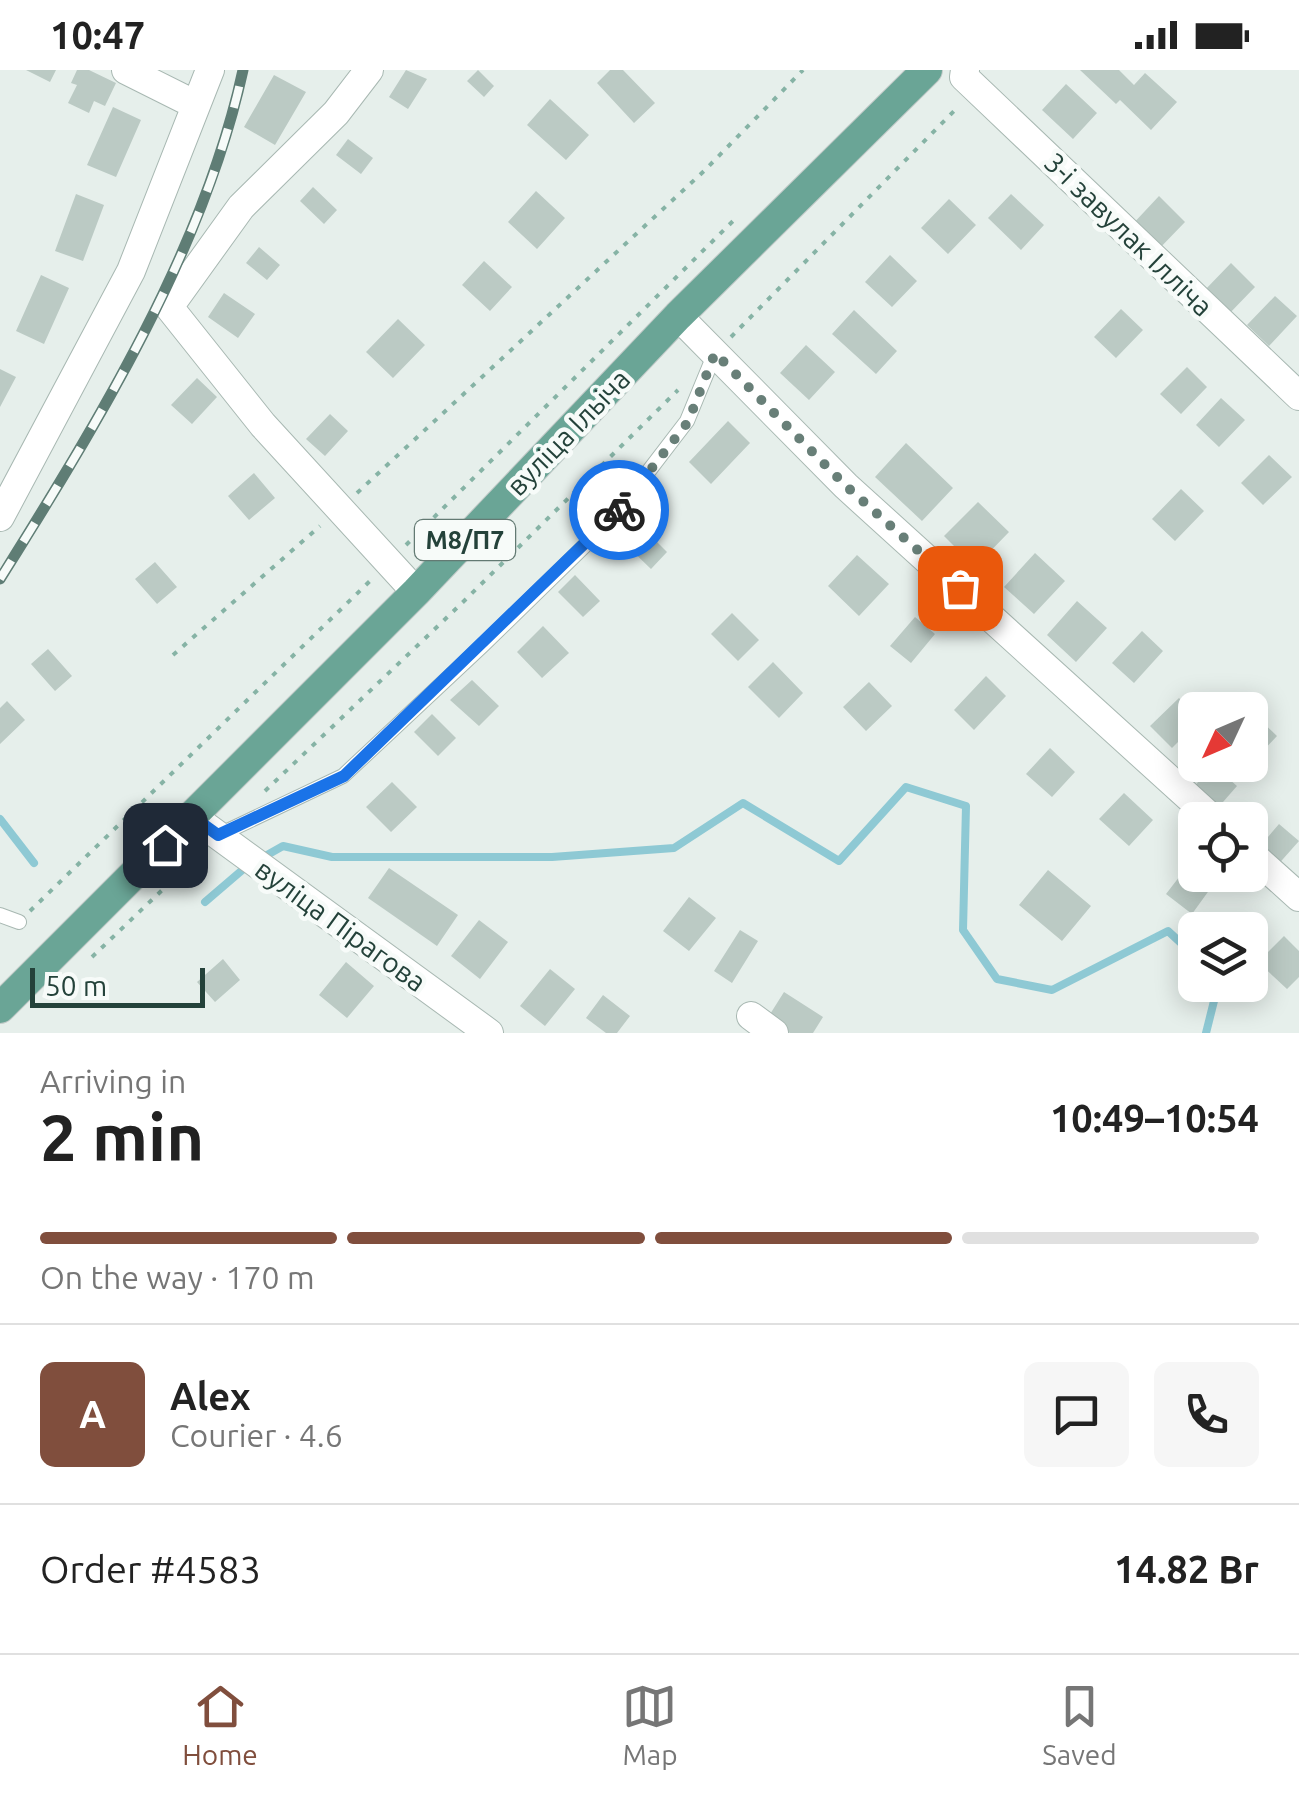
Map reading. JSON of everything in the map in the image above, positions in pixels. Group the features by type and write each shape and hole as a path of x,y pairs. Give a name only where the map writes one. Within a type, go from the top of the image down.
{"main road":[{"name":"вуліца Ільіча","path":"0,1008 416,592 678,316 927,70"}],"street":[{"path":"126,70 194,104"},
{"path":"0,516 132,271 210,70"},
{"path":"370,70 336,113 241,207 169,308 263,426 416,592"},
{"name":"3-і завулак Ілліча","path":"971,79 1299,396"},
{"path":"678,316 846,486 1194,802"},
{"name":"вуліца Пірагова","path":"193,817 490,1033"},
{"path":"1268,869 1299,897"},
{"path":"751,1016 774,1033"}],"lane":[{"path":"229,843 344,776 612,519 688,422 715,353"},
{"path":"0,915 19,922"}],"path":[{"path":"173,656 548,318 803,70"},
{"path":"261,794 462,604 715,353 971,79"},
{"path":"19,922 739,216"},
{"path":"87,962 229,843"}],"building":[{"path":"26,70 56,70 50,82"},
{"path":"77,70 89,70 116,83 105,106 94,101 89,113 68,103 77,85 71,83"},
{"path":"406,70 427,79 408,109 389,97"},
{"path":"478,70 494,86 484,97 467,81"},
{"path":"610,70 623,70 655,103 634,123 597,83"},
{"path":"1080,70 1119,70 1134,85 1145,73 1177,102 1151,130"},
{"path":"274,75 306,92 275,145 244,127"},
{"path":"1066,84 1097,113 1073,139 1042,110"},
{"path":"550,99 589,135 566,160 527,125"},
{"path":"113,107 141,120 116,177 87,165"},
{"path":"348,139 373,158 361,174 336,155"},
{"path":"313,187 337,210 324,224 300,201"},
{"path":"536,191 565,218 537,249 508,222"},
{"path":"76,194 104,205 83,261 55,251"},
{"path":"1011,194 1044,225 1021,250 988,218"},
{"path":"1159,196 1185,222 1156,252 1130,227"},
{"path":"949,199 976,225 948,254 921,228"},
{"path":"259,247 280,265 267,280 246,263"},
{"path":"890,255 917,281 892,307 865,282"},
{"path":"484,261 512,287 490,311 462,285"},
{"path":"1231,263 1255,287 1227,316 1203,292"},
{"path":"41,275 69,288 44,344 16,331"},
{"path":"224,293 255,314 238,338 208,317"},
{"path":"1275,296 1297,316 1269,346 1247,325"},
{"path":"1121,309 1143,330 1116,358 1094,337"},
{"path":"854,310 897,351 876,374 832,334"},
{"path":"398,319 425,345 393,378 366,352"},
{"path":"806,345 835,372 809,400 780,373"},
{"path":"1187,367 1207,387 1181,414 1160,394"},
{"path":"0,369 16,377 0,407"},
{"path":"197,378 217,397 192,424 171,405"},
{"path":"1221,398 1245,420 1219,447 1196,425"},
{"path":"330,414 348,431 325,456 306,439"},
{"path":"728,421 750,443 711,484 689,462"},
{"path":"906,443 953,488 922,521 875,477"},
{"path":"1269,455 1292,477 1263,505 1241,483"},
{"path":"254,473 275,498 249,520 228,496"},
{"path":"1181,489 1204,511 1175,541 1152,519"},
{"path":"978,502 1009,532 975,567 944,536"},
{"path":"637,522 667,552 651,569 620,539"},
{"path":"1035,553 1065,581 1034,614 1004,587"},
{"path":"857,555 889,584 859,616 828,586"},
{"path":"155,562 177,587 157,604 135,579"},
{"path":"575,575 600,601 583,617 558,592"},
{"path":"1077,601 1107,628 1076,662 1047,635"},
{"path":"732,613 759,640 738,661 711,634"},
{"path":"915,617 935,634 911,663 890,646"},
{"path":"543,626 569,653 542,678 517,652"},
{"path":"1142,631 1163,651 1134,683 1112,663"},
{"path":"48,649 72,676 55,691 31,664"},
{"path":"773,662 803,693 779,718 748,687"},
{"path":"986,676 1006,696 974,730 954,710"},
{"path":"472,680 499,706 479,726 450,700"},
{"path":"869,682 892,706 866,731 843,707"},
{"path":"1178,699 1178,742 1172,748 1150,726"},
{"path":"7,701 25,720 0,744 0,708"},
{"path":"432,714 456,738 438,756 414,732"},
{"path":"1268,727 1277,736 1268,746"},
{"path":"1050,748 1075,772 1052,797 1026,774"},
{"path":"392,782 417,807 391,832 366,807"},
{"path":"1198,782 1232,782 1237,786 1223,802 1207,802 1192,789"},
{"path":"1124,793 1153,820 1129,846 1099,819"},
{"path":"1279,824 1299,841 1275,868 1268,862 1268,837"},
{"path":"389,868 458,915 437,946 368,898"},
{"path":"1048,870 1091,906 1062,941 1019,905"},
{"path":"1178,878 1178,892 1208,892 1193,912 1166,894"},
{"path":"689,897 716,918 689,951 663,931"},
{"path":"479,920 508,942 480,979 451,956"},
{"path":"740,930 758,941 732,983 714,971"},
{"path":"1284,936 1299,951 1299,977 1287,989 1268,971 1268,952"},
{"path":"223,959 240,980 215,1002 197,982"},
{"path":"346,962 374,986 347,1018 319,995"},
{"path":"550,969 575,989 545,1026 520,1006"},
{"path":"784,992 823,1017 813,1033 790,1033 767,1019"},
{"path":"603,995 630,1016 617,1033 606,1033 586,1018"}],"waterway":[{"path":"260,859 283,846 332,857 552,857 674,848 743,803 839,861 906,787 966,806 963,930 997,979 1052,990 1168,931 1178,940"},
{"path":"0,819 34,863"},
{"path":"205,902 247,866"},
{"path":"1206,1033 1214,1002"}],"railway":[{"path":"0,579 109,397 175,269 225,137 243,70"}],"way so far":[{"path":"619,510 688,422 715,353 846,486 960,588"}],"route":[{"path":"165,845 193,817 218,835 344,776 619,510"}]}
